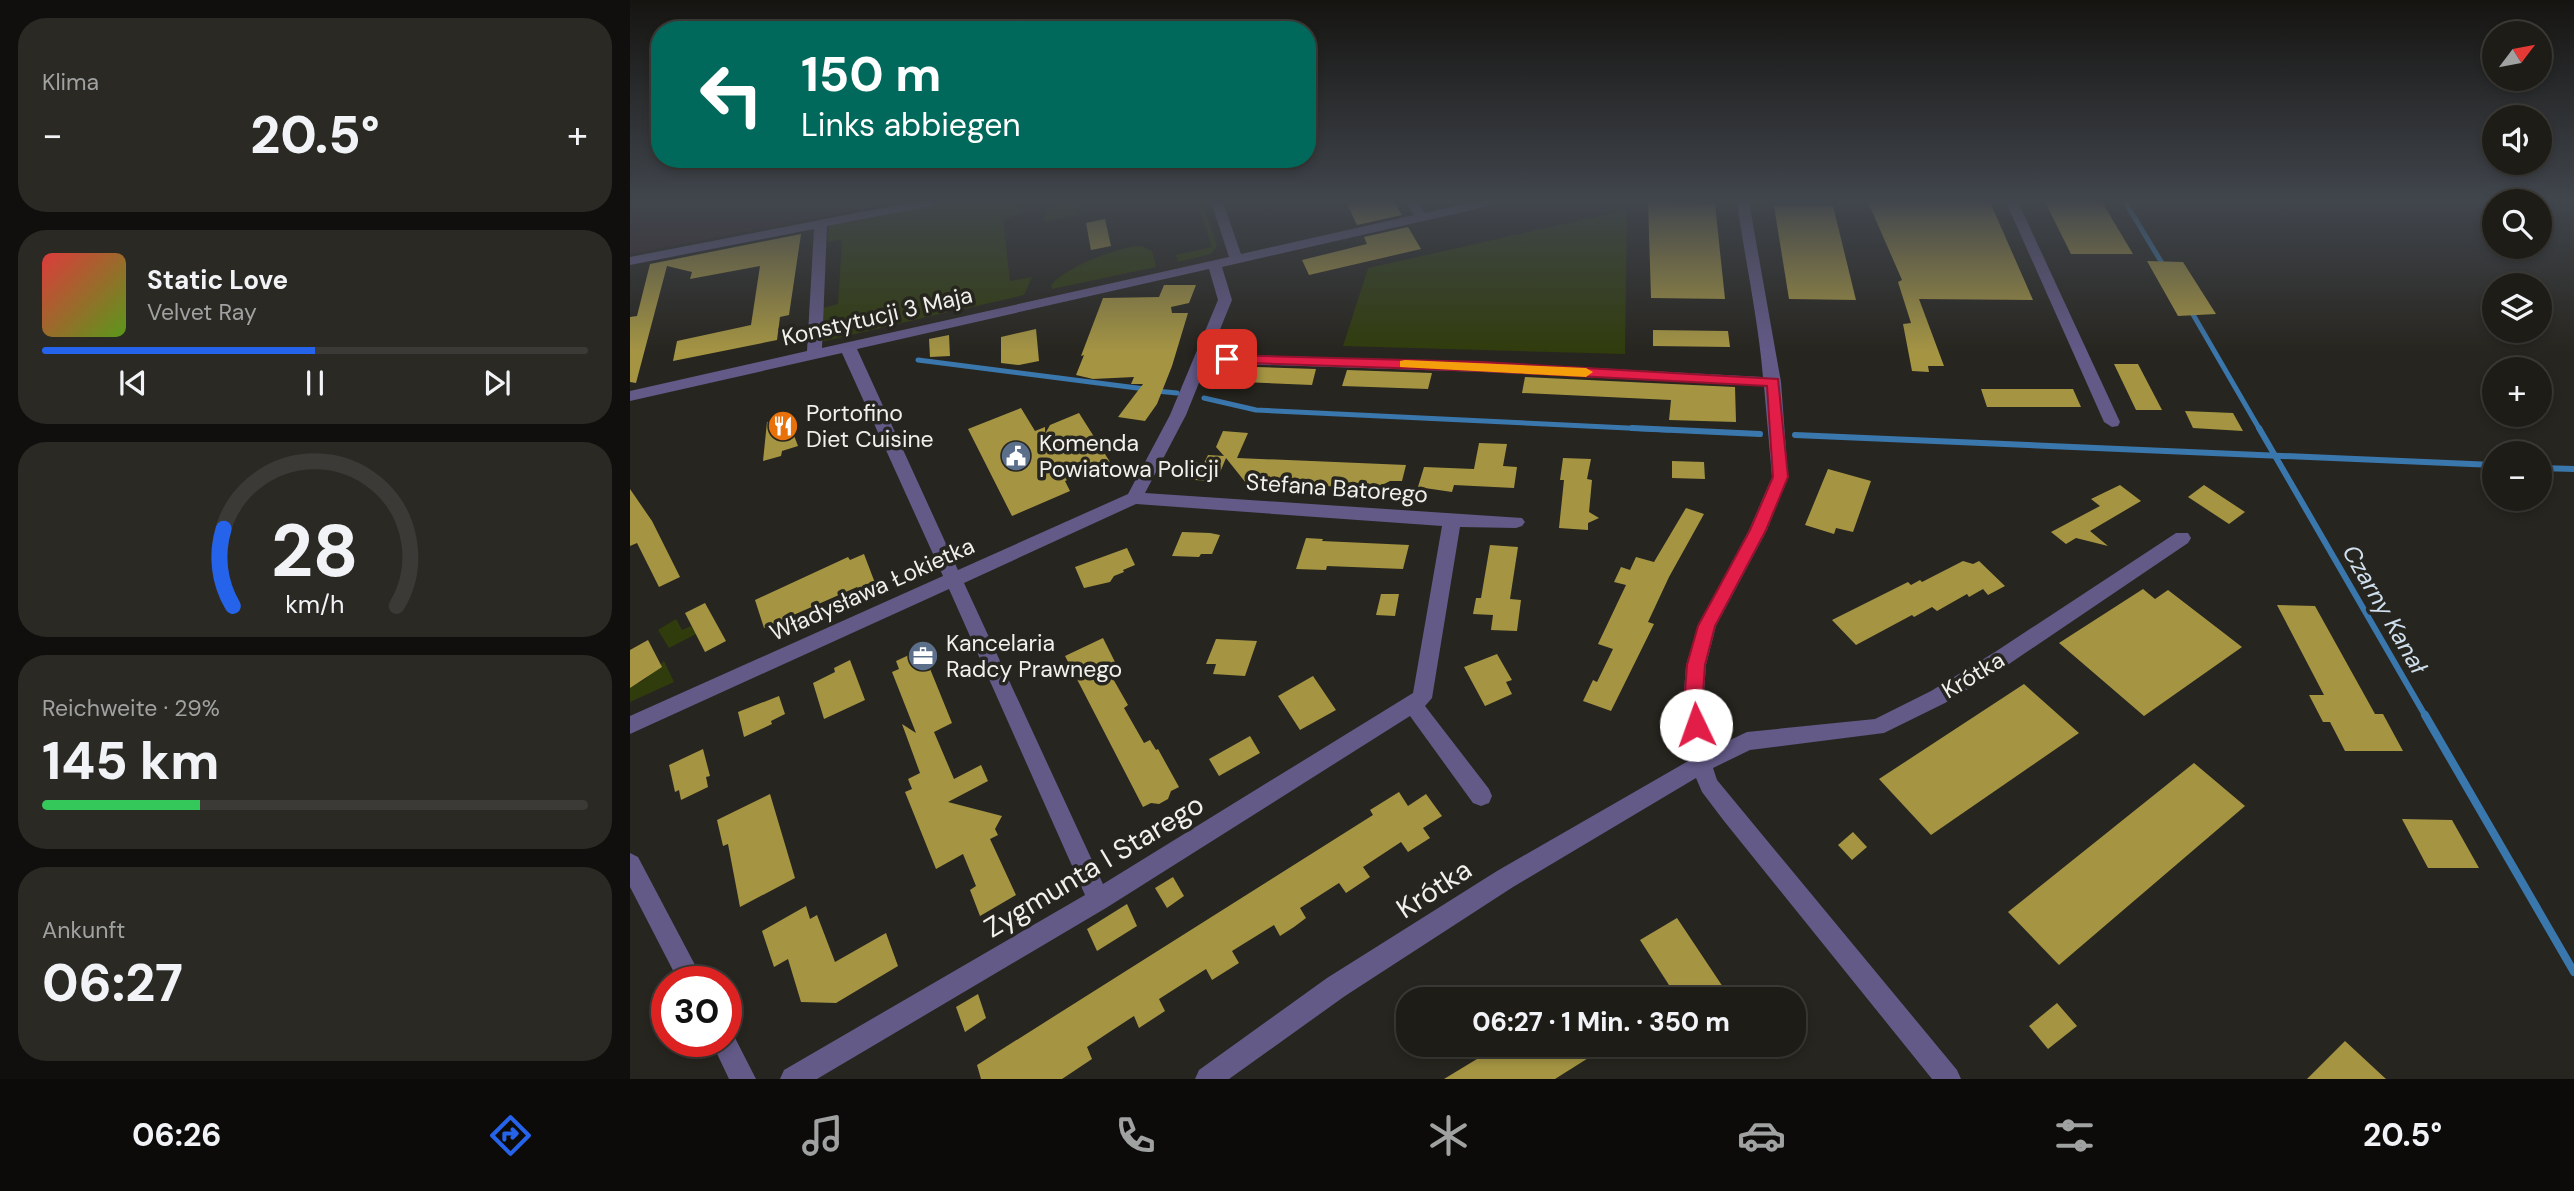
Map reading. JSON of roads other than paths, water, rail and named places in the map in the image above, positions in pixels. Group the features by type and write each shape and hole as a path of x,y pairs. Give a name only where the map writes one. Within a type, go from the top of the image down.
{"street":[{"path":"630,261 673,252"},
{"path":"814,354 819,252"},
{"path":"1234,252 1236,258"},
{"name":"Konstytucji 3 Maja","path":"630,396 1262,252"},
{"path":"1751,252 1773,382 1780,477 1758,530 1707,626 1696,665 1693,706 1702,764 1709,785 1948,1079"},
{"path":"2035,252 2112,422"},
{"path":"1134,498 1178,415 1225,300 1214,263"},
{"path":"849,346 850,356 952,581 998,673 1098,900"},
{"path":"1201,358 1482,367 1773,382"},
{"name":"Władysława Łokietka","path":"630,724 1134,498"},
{"name":"Stefana Batorego","path":"1134,498 1517,522"},
{"name":"Stefana Batorego","path":"1417,701 1452,520"},
{"name":"Krótka","path":"1208,1079 1336,987 1482,894 1702,764 1747,741 1877,727 1938,697 2182,538"},
{"path":"1417,701 1480,796"},
{"name":"Zygmunta I Starego","path":"793,1079 1098,900 1417,701"},
{"path":"630,864 684,966"},
{"path":"731,1057 743,1079"}],"waterway":[{"path":"2156,252 2165,268"},
{"path":"2191,311 2260,430"},
{"path":"918,360 1145,389"},
{"path":"1156,391 1177,393"},
{"path":"1204,398 1256,410 1669,430"},
{"path":"1632,428 1760,434"},
{"path":"2259,428 2275,456"},
{"path":"1795,435 2275,456"},
{"name":"Czarny Kanał","path":"2275,456 2482,464"},
{"name":"Czarny Kanał","path":"2275,456 2426,717"},
{"name":"Czarny Kanał","path":"2552,468 2574,469"},
{"name":"Czarny Kanał","path":"2425,715 2574,972"}],"place":[{"name":"Portofino Diet Cuisine","path":"783,426"},
{"name":"Komenda Powiatowa Policji","path":"1016,456"},
{"name":"Kancelaria Radcy Prawnego","path":"923,656"}]}
